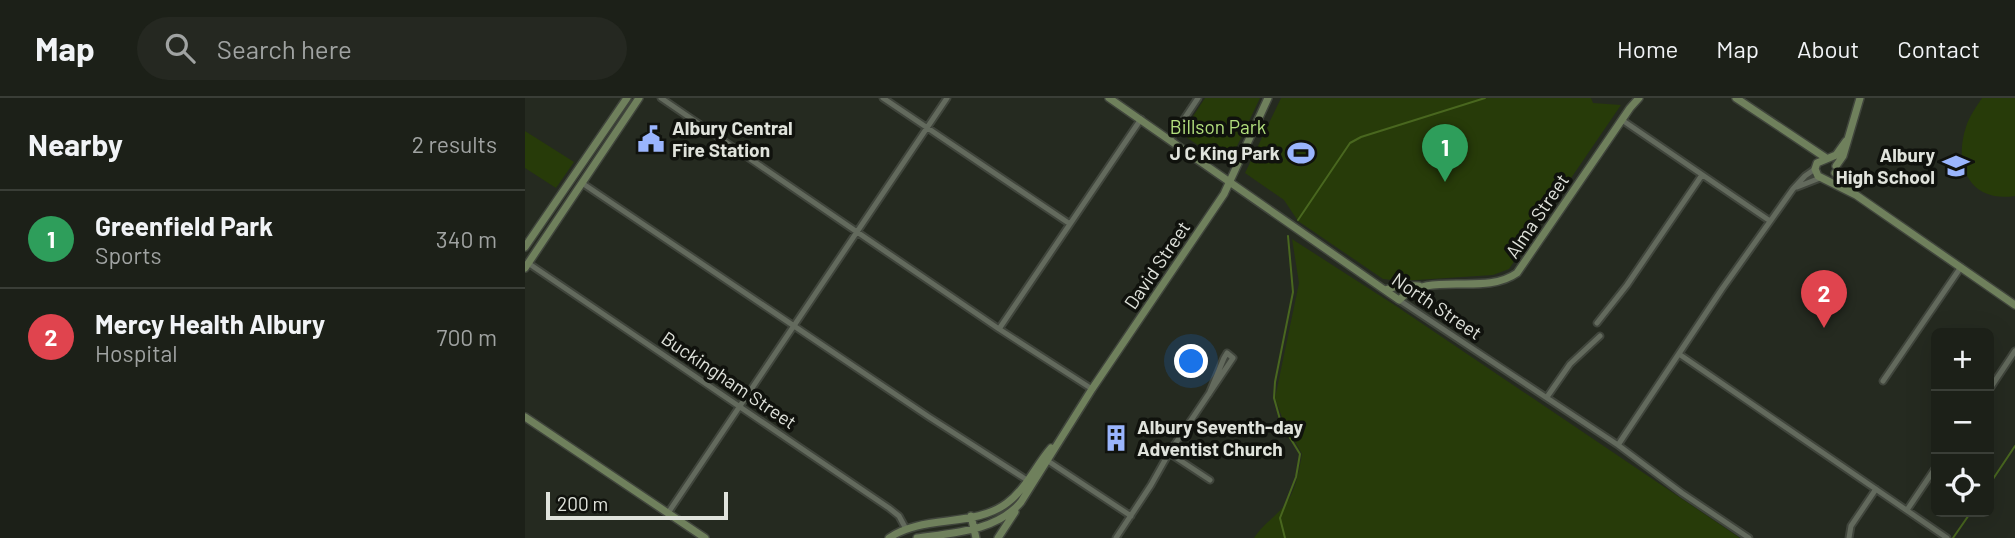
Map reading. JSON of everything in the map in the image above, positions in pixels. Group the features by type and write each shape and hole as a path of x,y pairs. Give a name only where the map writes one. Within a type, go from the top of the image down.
{"street":[{"path":"525,247 627,98"},
{"path":"527,265 639,98"},
{"path":"661,98 999,330 1092,389"},
{"path":"883,98 1070,224"},
{"path":"668,513 947,98"},
{"name":"North Street","path":"1109,98 1399,300 1618,445 1749,538"},
{"path":"1170,140 1198,98"},
{"name":"David Street","path":"917,538 974,528 1002,519 1021,502 1057,442 1230,182 1268,98"},
{"name":"Alma Street","path":"1385,290 1401,285 1504,280 1517,273 1639,98"},
{"path":"1736,98 1828,158 1856,195"},
{"path":"1793,189 1824,179 1836,170 1843,156 1860,98"},
{"path":"999,330 1141,119"},
{"path":"1622,120 1770,221"},
{"path":"1797,140 1824,179 1856,195 2015,305"},
{"path":"1618,445 1793,189 1816,166 1840,152 1846,141"},
{"path":"1597,323 1627,285 1702,175"},
{"path":"582,183 1027,480"},
{"name":"Buckingham Street","path":"527,265 899,516 906,529"},
{"path":"1883,381 1961,267"},
{"name":"Alma Street","path":"1399,300 1407,292 1423,286"},
{"path":"1548,397 1570,364 1600,336"},
{"path":"1994,383 2015,352"},
{"path":"1116,538 1209,394 1227,353 1233,358"},
{"path":"1679,354 1947,538"},
{"path":"525,417 705,538"},
{"name":"David Street","path":"889,538 906,529 971,516 1007,503 1057,442"},
{"path":"1169,453 1210,480"},
{"path":"1048,461 1131,516"},
{"path":"1907,510 1931,474"},
{"path":"1849,538 1850,526 1876,489"},
{"path":"998,538 1021,502"},
{"path":"971,516 976,538"}],"green space":[{"name":"Billson Park","path":"1205,98 1260,98 1230,161 1223,162 1186,137 1184,130"},
{"path":"1281,98 1591,98 1593,103 1621,105 1509,269 1493,275 1401,281 1383,279 1298,221 1284,200 1245,173"},
{"path":"1982,98 2015,98 2015,196 1999,197 1976,188 1964,168 1962,155 1966,127"},
{"path":"525,131 574,162 556,188 525,168"},
{"path":"1292,239 1740,538 1254,538 1288,500 1296,481 1302,454 1283,420 1275,398 1299,283"}],"waterway":[{"path":"1298,220 1350,143 1361,137 1485,98"},
{"path":"1285,538 1280,518 1296,477 1300,454 1281,423 1274,398 1293,292 1288,236"},
{"path":"1994,478 2015,446"},
{"path":"1953,538 1968,517"}],"place":[{"name":"Albury Central Fire Station","path":"651,139"},
{"name":"J C King Park","path":"1301,153"},
{"name":"Albury High School","path":"1956,166"},
{"name":"Greenfield Park","path":"1445,182"},
{"name":"Mercy Health Albury","path":"1824,328"},
{"name":"Albury Seventh-day Adventist Church","path":"1116,438"}]}
